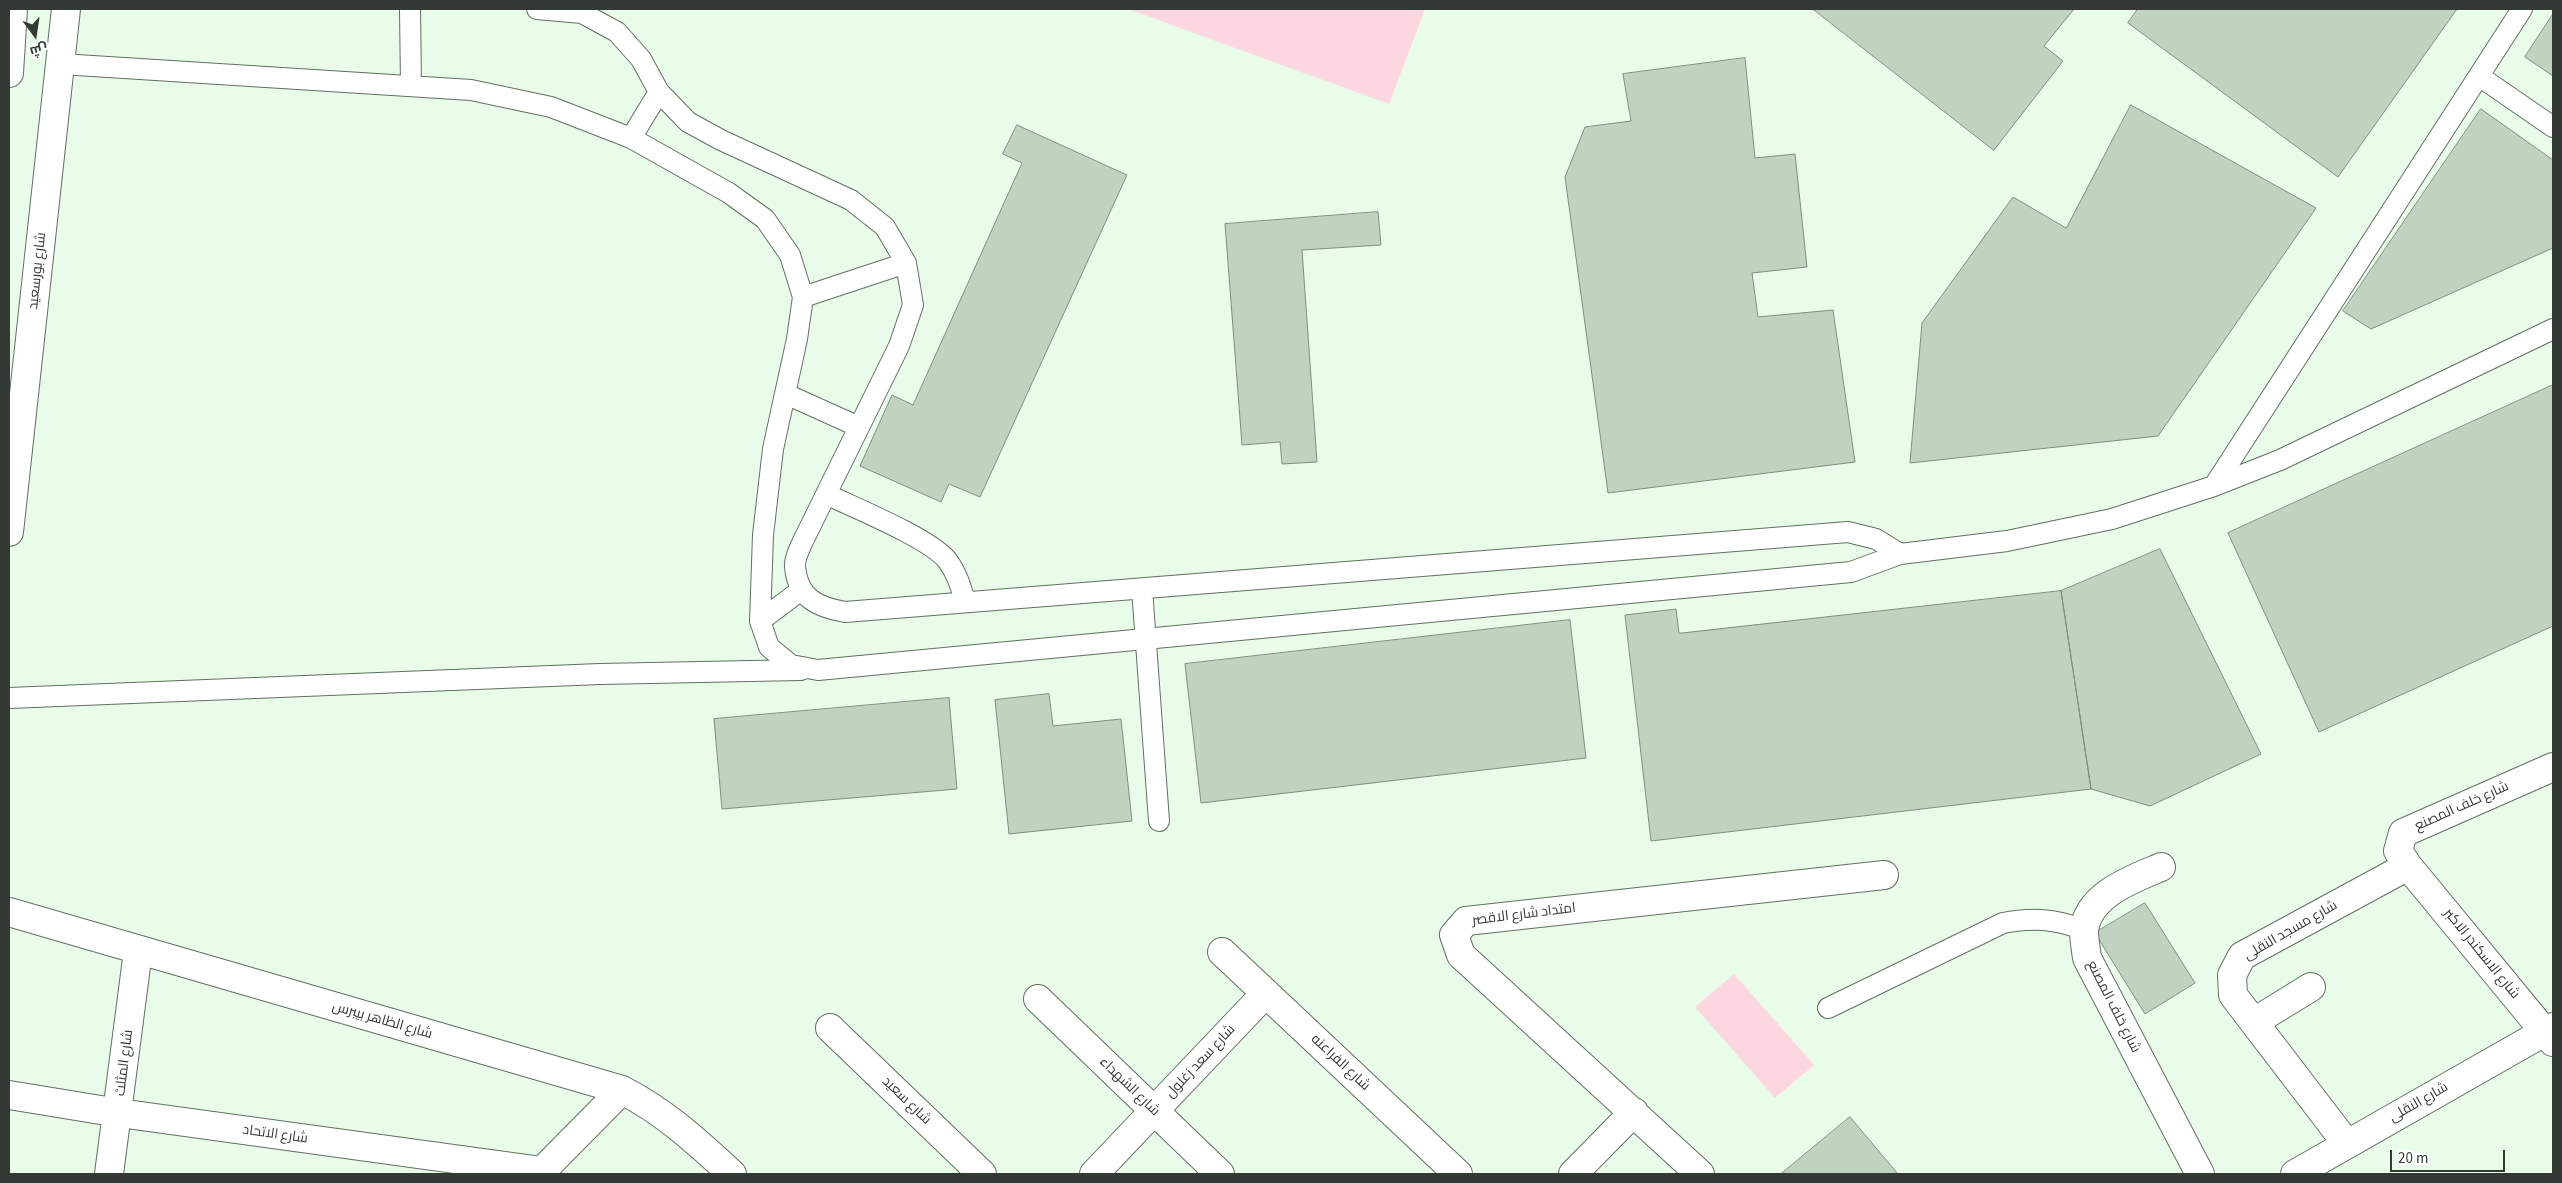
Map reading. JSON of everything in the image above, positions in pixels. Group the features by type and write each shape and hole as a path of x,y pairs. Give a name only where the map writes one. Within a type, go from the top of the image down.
{"street":[{"path":"9,72 13,9"},
{"name":"شارع بورسعيد","path":"9,532 66,9"},
{"name":"شارع خلف المصنع","path":"2408,866 2398,851 2403,834 2553,767"},
{"name":"شارع مسجد النقلى","path":"2347,1144 2233,996 2232,975 2242,956 2408,866"},
{"name":"شارع الاسكندر الاكبر","path":"2408,866 2550,1034"},
{"path":"2084,930 2096,903 2118,886 2161,867"},
{"name":"امتداد شارع الاقصر","path":"1700,1174 1461,955 1454,935 1466,922 1884,875"},
{"name":"شارع الظاهر بيبرس","path":"9,912 622,1090 650,1104 685,1130 732,1174"},
{"name":"شارع خلف المصنع","path":"2084,930 2087,958 2200,1174"},
{"name":"شارع المثلث","path":"109,1174 119,1113 138,951"},
{"name":"شارع الفراعنه","path":"1222,952 1458,1174"},
{"path":"2254,1022 2311,987"},
{"name":"شارع سعد زغلول","path":"1094,1174 1266,993"},
{"name":"شارع الشهداء","path":"1038,999 1220,1174"},
{"name":"شارع سعيد","path":"830,1028 982,1174"},
{"name":"شارع النقلى","path":"2295,1174 2550,1034"},
{"path":"540,1173 622,1090"},
{"name":"شارع الاتحاد","path":"9,1096 540,1173"},
{"path":"1573,1174 1634,1112"}],"lane":[{"path":"410,9 411,86"},
{"path":"537,9 582,13 617,32 641,59 658,92 688,122 721,140 852,200 885,227 906,263 913,305 899,346 802,541 795,566 801,590 820,608 845,612 1848,532 1876,539 1900,554"},
{"path":"2214,486 2522,9"},
{"path":"61,64 471,90 551,107 632,138 729,193 765,219 790,255 803,297 798,339 773,449 763,535 760,621 769,647 791,666 818,670"},
{"path":"2479,76 2553,127"},
{"path":"632,138 658,92"},
{"path":"803,297 906,263"},
{"path":"9,698 600,674 818,670 1825,576 1851,572 1900,554 2007,541 2102,521 2214,486 2280,460 2553,329"},
{"path":"786,394 859,427"},
{"path":"826,494 929,545 946,560 958,580 965,602"},
{"path":"1142,589 1159,821"},
{"path":"760,621 801,590"},
{"path":"1828,1008 2003,923 2023,919 2044,919 2065,922 2084,930"}],"shaded area":[{"path":"1128,9 1425,9 1389,104"},
{"path":"1734,974 1814,1065 1775,1098 1695,1007"}],"building":[{"path":"1813,9 2074,9 2044,46 2063,61 1994,150"},
{"path":"2138,9 2457,9 2338,177 2128,23"},
{"path":"2553,14 2553,76 2525,57"},
{"path":"1745,58 1755,158 1795,154 1807,267 1752,273 1758,317 1833,310 1855,462 1608,493 1565,177 1585,127 1631,121 1623,74"},
{"path":"2131,105 2316,208 2158,436 1910,463 1922,323 2013,197 2066,228"},
{"path":"2481,109 2553,160 2553,248 2371,329 2343,311"},
{"path":"1017,125 1127,175 980,497 949,484 941,502 860,466 892,395 913,405 1022,163 1003,154"},
{"path":"1378,212 1381,245 1302,250 1317,462 1282,464 1280,442 1242,445 1225,224"},
{"path":"2553,385 2553,626 2319,732 2228,533"},
{"path":"2160,549 2261,754 2150,806 2091,789 2061,591"},
{"path":"2061,591 2091,789 1651,841 1625,615 1676,609 1679,633"},
{"path":"1570,620 1586,758 1201,803 1185,664"},
{"path":"1049,694 1053,726 1121,719 1132,821 1009,834 995,700"},
{"path":"949,698 957,789 722,809 714,719"},
{"path":"2145,903 2195,983 2145,1014 2095,933"},
{"path":"1850,1117 1898,1174 1781,1174"}]}
